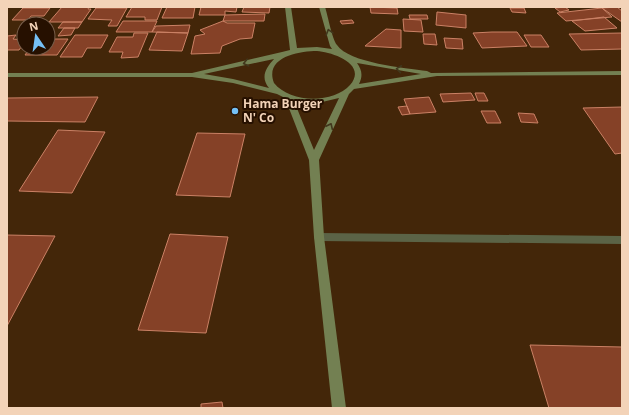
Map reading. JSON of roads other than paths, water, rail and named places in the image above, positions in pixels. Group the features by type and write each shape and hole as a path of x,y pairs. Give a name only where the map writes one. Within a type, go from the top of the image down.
{"street":[{"path":"288,7 294,50"},
{"path":"322,7 333,46 341,54"},
{"path":"192,75 284,54 294,50 318,48 341,54 357,65 359,73 358,80 354,87"},
{"path":"279,92 272,86 268,79 267,72 270,65 284,54"},
{"path":"350,59 387,67 437,74 622,73"},
{"path":"7,75 192,75 233,81 279,92 289,97 303,100 320,100 335,97 354,87 437,74"},
{"path":"314,160 345,93"},
{"path":"289,97 314,160 319,236 339,408"},
{"path":"319,236 622,240"}],"place":[{"name":"Hama Burger N' Co","path":"235,111"}]}
